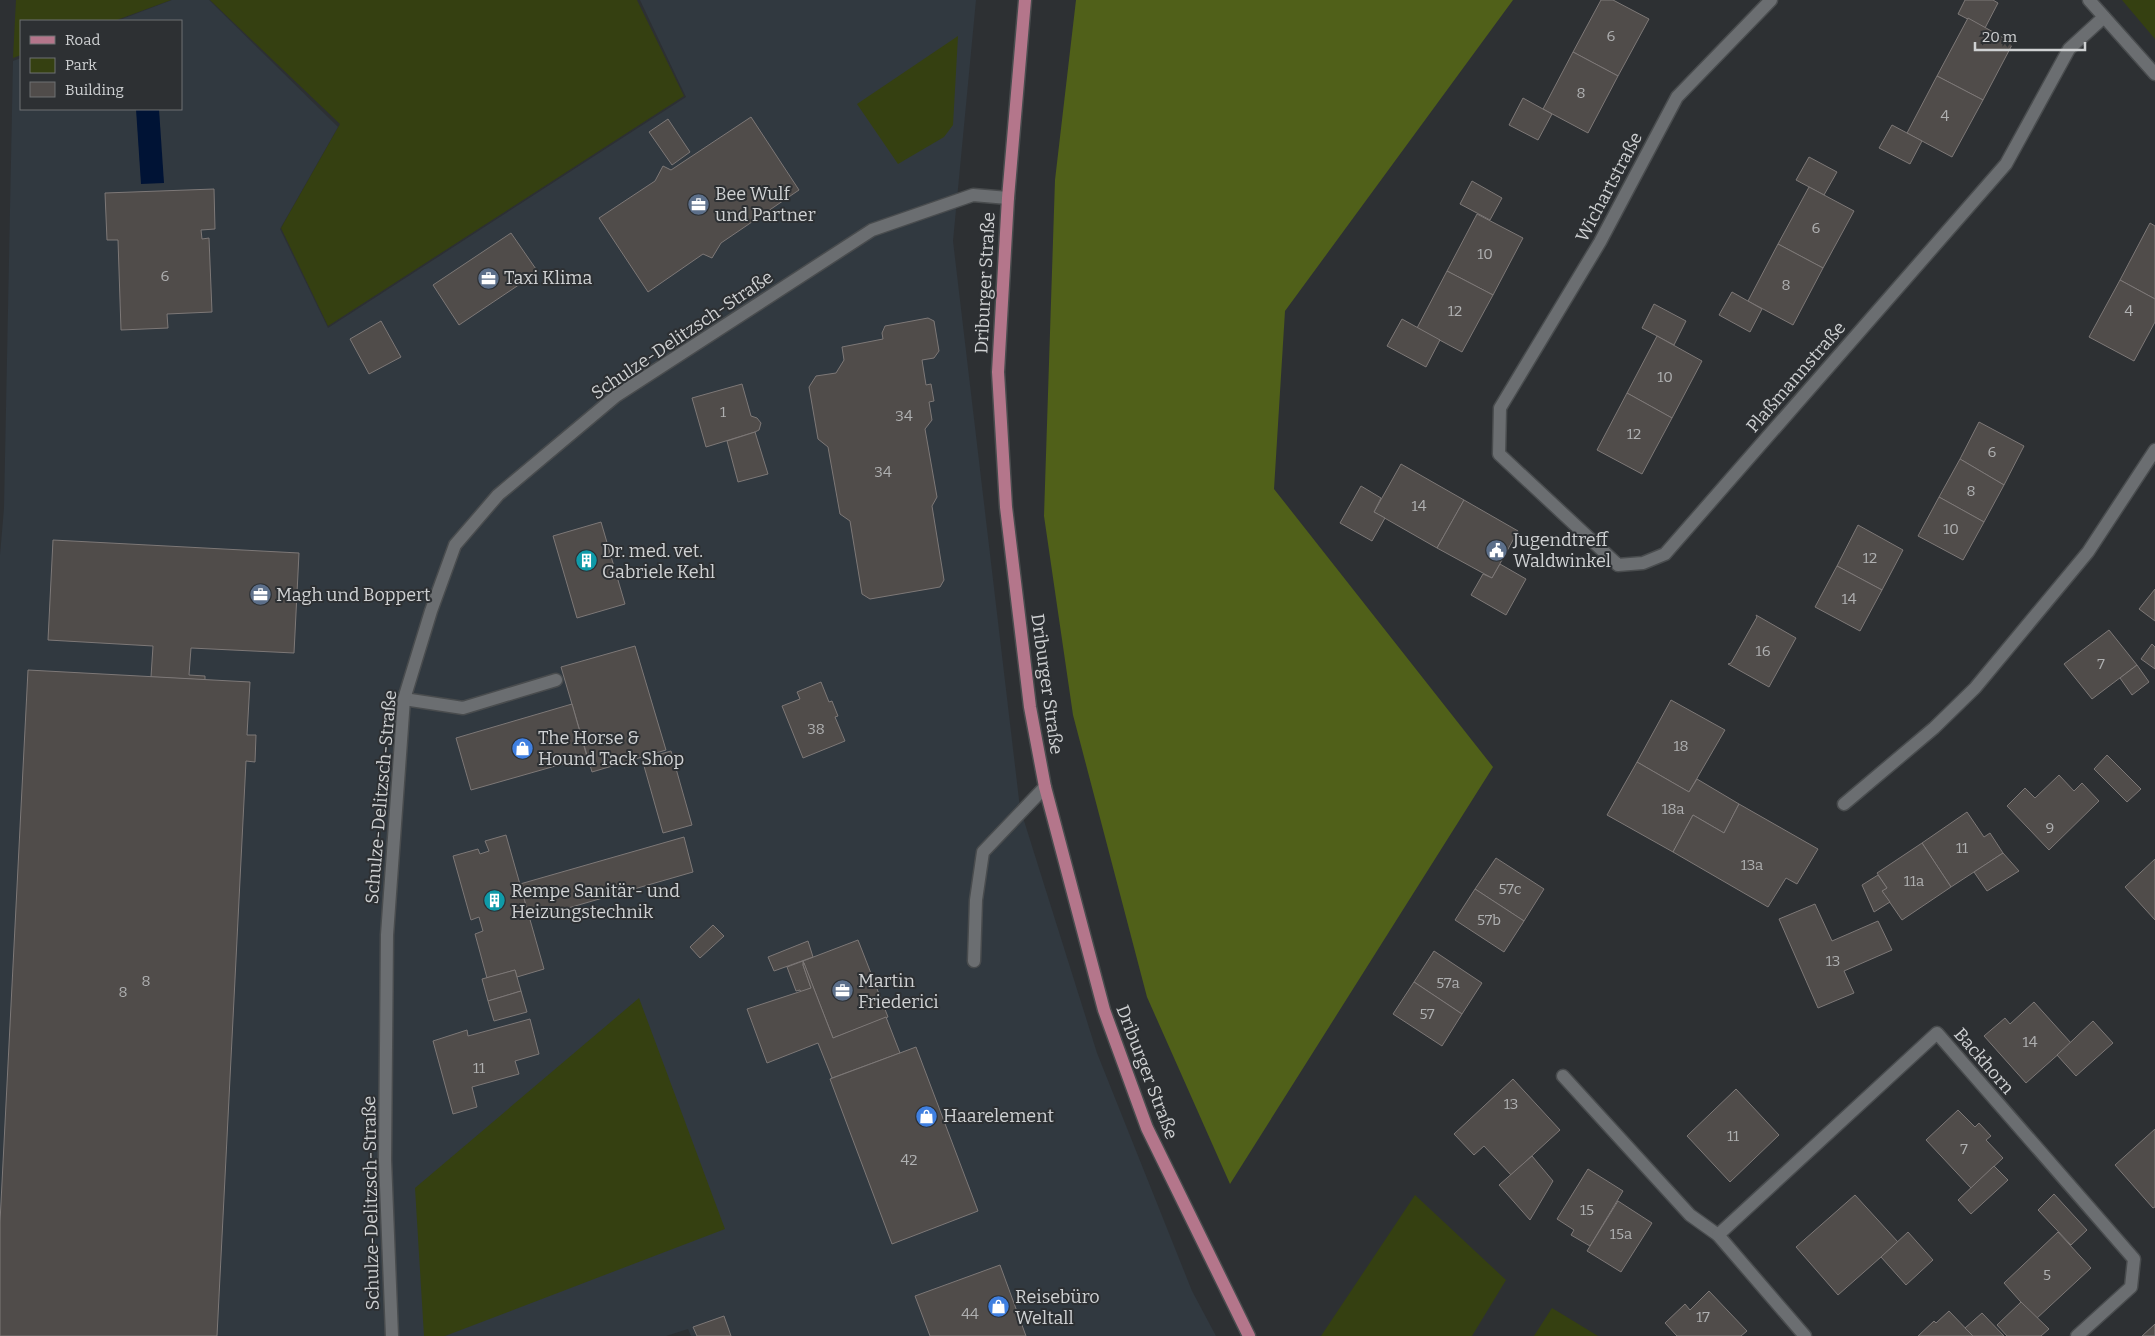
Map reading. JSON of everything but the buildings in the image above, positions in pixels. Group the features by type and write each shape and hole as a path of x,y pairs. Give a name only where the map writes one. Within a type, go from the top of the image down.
{"main road":[{"name":"Driburger Straße","path":"1025,0 1008,198 998,372 1006,507 1030,707 1045,787 1104,1010 1147,1128 1249,1336"}],"street":[{"name":"Wichartstraße","path":"1500,408 1600,242 1677,98 1771,0"},
{"path":"2089,0 2155,74"},
{"name":"Plaßmannstraße","path":"1500,408 1499,454 1618,565 1643,564 1665,554 2006,164 2069,49 2104,16"},
{"name":"Schulze-Delitzsch-Straße","path":"392,1336 385,1160 387,935 404,699 431,611 455,545 498,495 616,396 872,230 973,195 1008,198"},
{"path":"1844,804 1934,728 1975,688 2088,552 2155,450"},
{"path":"404,699 463,708 556,680"},
{"path":"974,961 976,900 983,852 1045,787"},
{"name":"Backhorn","path":"1718,1235 1937,1034 2134,1259 2131,1287 2076,1336"},
{"path":"1563,1076 1690,1215 1718,1235 1805,1336"}],"shaded area":[{"path":"172,0 209,0 338,127 280,229 328,328 686,97 640,0 976,0 953,241 1020,808 1097,1053 1192,1291 1216,1336 691,1336 688,1329 666,1336 0,1336 0,555 4,508 13,61 20,58 20,110 182,110 182,20 120,20"}],"green space":[{"path":"16,0 171,0 117,20 20,20 20,55 13,58"},
{"path":"210,0 637,0 684,96 328,326 281,228 340,124"},
{"path":"1076,0 1513,0 1285,311 1274,489 1493,767 1230,1184 1147,997 1073,715 1044,516 1055,180"},
{"path":"2122,0 2155,0 2155,39"},
{"path":"958,36 953,125 944,137 898,164 857,104"},
{"path":"639,998 725,1229 445,1336 424,1336 415,1188"},
{"path":"1415,1195 1506,1280 1472,1336 1321,1336"},
{"path":"1552,1308 1598,1336 1534,1336"}],"water":[{"path":"136,110 159,110 164,183 141,184"}],"place":[{"name":"Bee Wulf und Partner","path":"699,204"},
{"name":"Taxi Klima","path":"488,278"},
{"name":"Jugendtreff Waldwinkel","path":"1497,550"},
{"name":"Dr. med. vet. Gabriele Kehl","path":"586,561"},
{"name":"Magh und Boppert","path":"260,595"},
{"name":"The Horse & Hound Tack Shop","path":"522,748"},
{"name":"Rempe Sanitär- und Heizungstechnik","path":"495,901"},
{"name":"Martin Friederici","path":"842,991"},
{"name":"Haarelement","path":"927,1116"},
{"name":"Reisebüro Weltall","path":"999,1307"}]}
